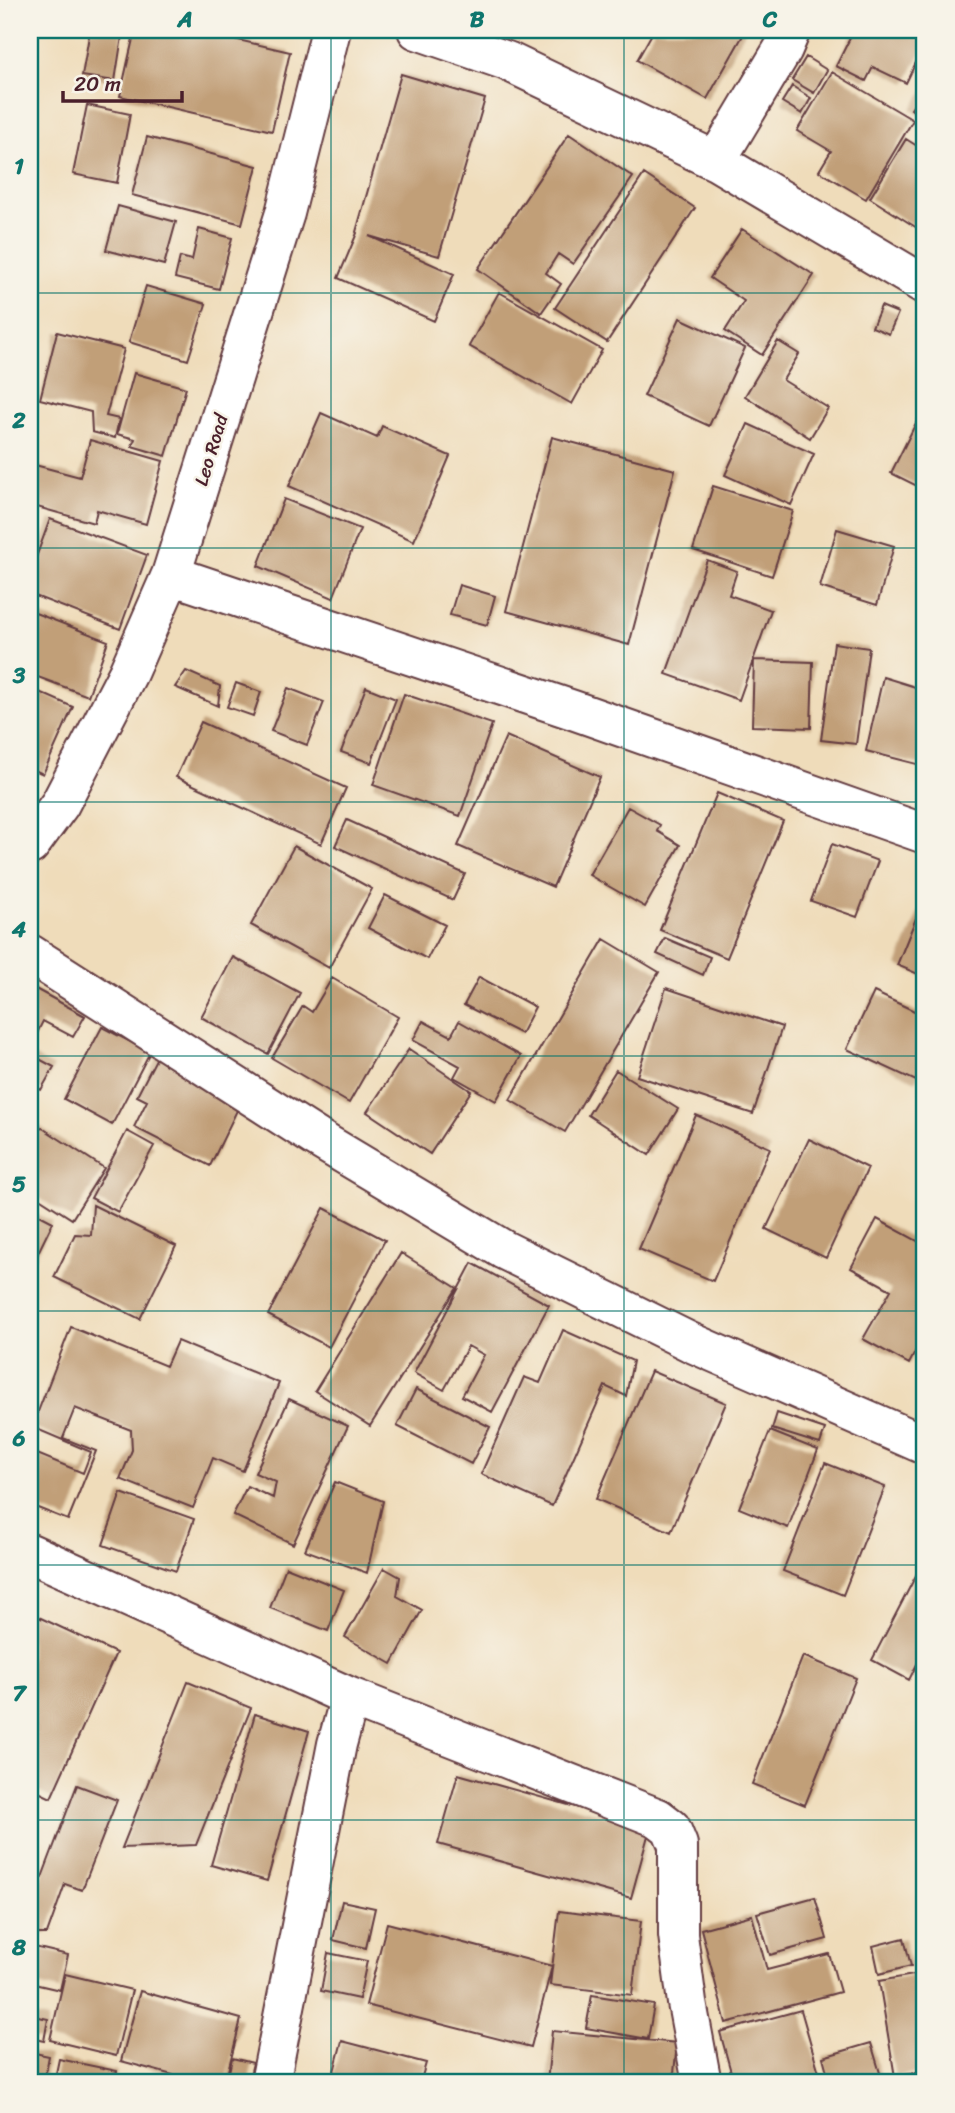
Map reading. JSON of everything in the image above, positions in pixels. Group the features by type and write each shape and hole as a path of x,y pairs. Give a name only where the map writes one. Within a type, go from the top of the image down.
{"street":[{"name":"Leo Road","path":"30,845 60,804 128,673 171,575 285,213 331,30"},
{"path":"417,30 507,61 716,161 925,285"},
{"path":"716,161 791,30"},
{"path":"171,575 573,710 925,834"},
{"path":"30,954 317,1138 504,1250 690,1342 925,1446"},
{"path":"30,1553 350,1697 657,1818 671,1828 678,1845 678,1935 702,2083"},
{"path":"270,2083 337,1744 350,1697"}],"building":[{"path":"90,30 123,30 115,81 82,76"},
{"path":"135,30 195,30 290,52 272,131 120,96"},
{"path":"654,30 746,30 707,99 637,60"},
{"path":"854,30 925,30 925,44 906,83 873,67 866,81 836,66"},
{"path":"806,57 827,70 814,93 792,80"},
{"path":"832,72 913,120 866,199 819,171 831,151 797,131"},
{"path":"401,74 485,99 439,256 369,236 454,274 434,321 338,278 357,233"},
{"path":"792,86 811,98 802,114 782,102"},
{"path":"925,89 925,120 911,109"},
{"path":"87,105 130,114 117,183 73,174"},
{"path":"569,134 633,177 573,264 558,254 546,273 561,284 541,313 478,269"},
{"path":"147,137 257,166 242,224 132,195"},
{"path":"906,139 925,151 925,233 870,198"},
{"path":"644,174 695,208 607,342 555,308"},
{"path":"118,206 176,222 164,265 106,250"},
{"path":"199,229 232,238 219,289 175,278 180,257 192,260"},
{"path":"742,229 814,275 762,355 725,331 744,301 710,278"},
{"path":"146,286 206,304 188,360 129,342"},
{"path":"499,292 602,350 572,404 469,346"},
{"path":"881,306 898,313 889,334 872,327"},
{"path":"680,318 745,348 709,426 644,396"},
{"path":"57,332 124,349 106,416 119,419 115,438 92,432 91,412 40,399"},
{"path":"778,341 799,354 783,380 828,408 810,438 745,396"},
{"path":"134,373 186,388 166,456 132,446 135,439 117,434"},
{"path":"925,405 925,490 891,473"},
{"path":"321,413 377,438 382,426 450,456 414,541 289,486"},
{"path":"748,424 814,454 791,505 725,475"},
{"path":"552,437 675,470 629,645 506,611"},
{"path":"90,440 163,461 146,524 97,510 94,523 30,505 30,485 35,465 80,477"},
{"path":"713,486 793,511 772,576 693,550"},
{"path":"284,499 360,529 333,598 258,566"},
{"path":"50,519 147,555 120,629 30,594 30,574"},
{"path":"837,529 894,546 877,605 820,587"},
{"path":"707,560 737,571 729,595 771,610 739,700 666,674"},
{"path":"459,585 495,596 487,625 450,615"},
{"path":"30,611 108,641 88,696 30,674"},
{"path":"834,643 869,648 856,744 821,740"},
{"path":"754,660 813,662 811,728 752,726"},
{"path":"186,671 220,686 218,706 175,687"},
{"path":"883,677 925,690 925,766 866,751"},
{"path":"236,683 261,692 253,716 227,707"},
{"path":"366,687 396,699 371,763 341,752"},
{"path":"30,688 73,707 43,774 30,768"},
{"path":"288,688 324,702 307,745 271,731"},
{"path":"404,694 492,724 460,816 373,785"},
{"path":"201,722 346,788 321,844 176,777"},
{"path":"506,736 600,777 553,887 458,846"},
{"path":"717,793 783,821 727,958 660,930"},
{"path":"628,807 660,825 657,831 680,845 645,907 589,875"},
{"path":"347,820 465,874 453,900 335,846"},
{"path":"832,844 878,861 857,917 811,901"},
{"path":"294,846 372,889 329,968 251,925"},
{"path":"385,895 445,925 427,959 368,928"},
{"path":"925,896 925,977 897,965"},
{"path":"665,938 710,957 703,975 657,954"},
{"path":"604,939 659,972 565,1132 510,1100"},
{"path":"233,957 300,993 268,1054 201,1017"},
{"path":"479,977 535,1007 521,1034 464,1005"},
{"path":"332,978 398,1017 349,1103 272,1058 303,1006 312,1012"},
{"path":"30,986 85,1016 73,1037 43,1021 30,1047"},
{"path":"666,988 782,1027 753,1114 637,1076"},
{"path":"874,992 925,1016 925,1060 916,1081 847,1049"},
{"path":"423,1021 451,1036 459,1021 521,1056 496,1101 454,1077 460,1066 413,1040"},
{"path":"102,1027 150,1052 112,1125 64,1099"},
{"path":"409,1049 471,1091 430,1154 367,1112"},
{"path":"30,1054 54,1067 41,1090 30,1084"},
{"path":"157,1057 242,1100 210,1166 134,1127 147,1101 137,1096"},
{"path":"616,1070 678,1109 649,1155 588,1115"},
{"path":"696,1115 770,1148 713,1281 639,1249"},
{"path":"30,1120 104,1168 72,1219 30,1192"},
{"path":"127,1131 154,1146 118,1212 91,1198"},
{"path":"809,1139 868,1168 826,1258 766,1229"},
{"path":"93,1205 176,1246 140,1319 54,1277 75,1234 91,1235"},
{"path":"324,1208 385,1240 329,1347 268,1315"},
{"path":"30,1210 53,1222 30,1269"},
{"path":"877,1219 925,1245 925,1333 909,1364 863,1339 891,1290 851,1268"},
{"path":"401,1253 457,1288 370,1426 315,1391"},
{"path":"472,1263 549,1305 492,1412 462,1396 484,1355 468,1346 444,1390 414,1373"},
{"path":"71,1327 166,1366 177,1341 279,1383 243,1471 213,1458 193,1508 120,1479 132,1450 131,1430 75,1408 63,1438 96,1451 68,1520 30,1505 30,1451 83,1473 91,1452 32,1427"},
{"path":"563,1330 633,1361 626,1396 605,1386 552,1506 481,1474 524,1377 540,1383"},
{"path":"651,1371 726,1403 671,1532 596,1499"},
{"path":"416,1389 490,1427 471,1464 397,1426"},
{"path":"289,1399 348,1426 293,1544 233,1515 247,1486 273,1498 276,1482 255,1473"},
{"path":"777,1413 825,1429 820,1444 772,1429"},
{"path":"770,1431 818,1450 788,1528 739,1508"},
{"path":"825,1463 885,1487 843,1595 783,1571"},
{"path":"335,1482 383,1501 367,1573 305,1550"},
{"path":"121,1493 194,1519 176,1571 103,1545"},
{"path":"925,1558 925,1648 909,1680 872,1660"},
{"path":"286,1567 344,1590 328,1631 270,1608"},
{"path":"384,1568 400,1577 397,1596 422,1610 392,1664 345,1637"},
{"path":"30,1613 116,1653 51,1798 30,1788"},
{"path":"803,1656 856,1678 805,1805 752,1784"},
{"path":"925,1663 925,1681 918,1677"},
{"path":"188,1682 251,1708 196,1845 122,1848"},
{"path":"255,1714 309,1731 267,1881 211,1865"},
{"path":"458,1774 650,1828 631,1898 438,1844"},
{"path":"77,1785 117,1800 82,1890 65,1884 47,1934 30,1934 30,1875 41,1880"},
{"path":"815,1897 827,1939 770,1955 757,1913"},
{"path":"342,1901 375,1908 366,1948 333,1940"},
{"path":"559,1911 641,1921 632,1995 550,1985"},
{"path":"752,1915 767,1970 829,1954 840,1992 726,2023 701,1929"},
{"path":"387,1923 552,1966 531,2047 366,2005"},
{"path":"904,1938 911,1966 879,1974 873,1946"},
{"path":"30,1946 68,1955 60,1990 34,1984 30,1997"},
{"path":"328,1953 367,1961 359,1999 321,1991"},
{"path":"925,1973 925,2071 895,2077 879,1981"},
{"path":"65,1974 132,1990 116,2056 50,2040"},
{"path":"140,1991 241,2019 225,2083 202,2083 121,2061"},
{"path":"592,1995 654,2005 648,2039 586,2028"},
{"path":"801,2010 822,2083 734,2083 720,2032"},
{"path":"30,2015 48,2019 44,2041 30,2038"},
{"path":"552,2031 677,2043 673,2083 547,2083"},
{"path":"342,2041 426,2063 420,2083 331,2083"},
{"path":"871,2043 883,2083 830,2083 823,2057"},
{"path":"30,2052 49,2056 44,2083 30,2083"},
{"path":"232,2058 253,2063 248,2083 227,2082"},
{"path":"59,2059 117,2071 115,2083 54,2083"}]}
